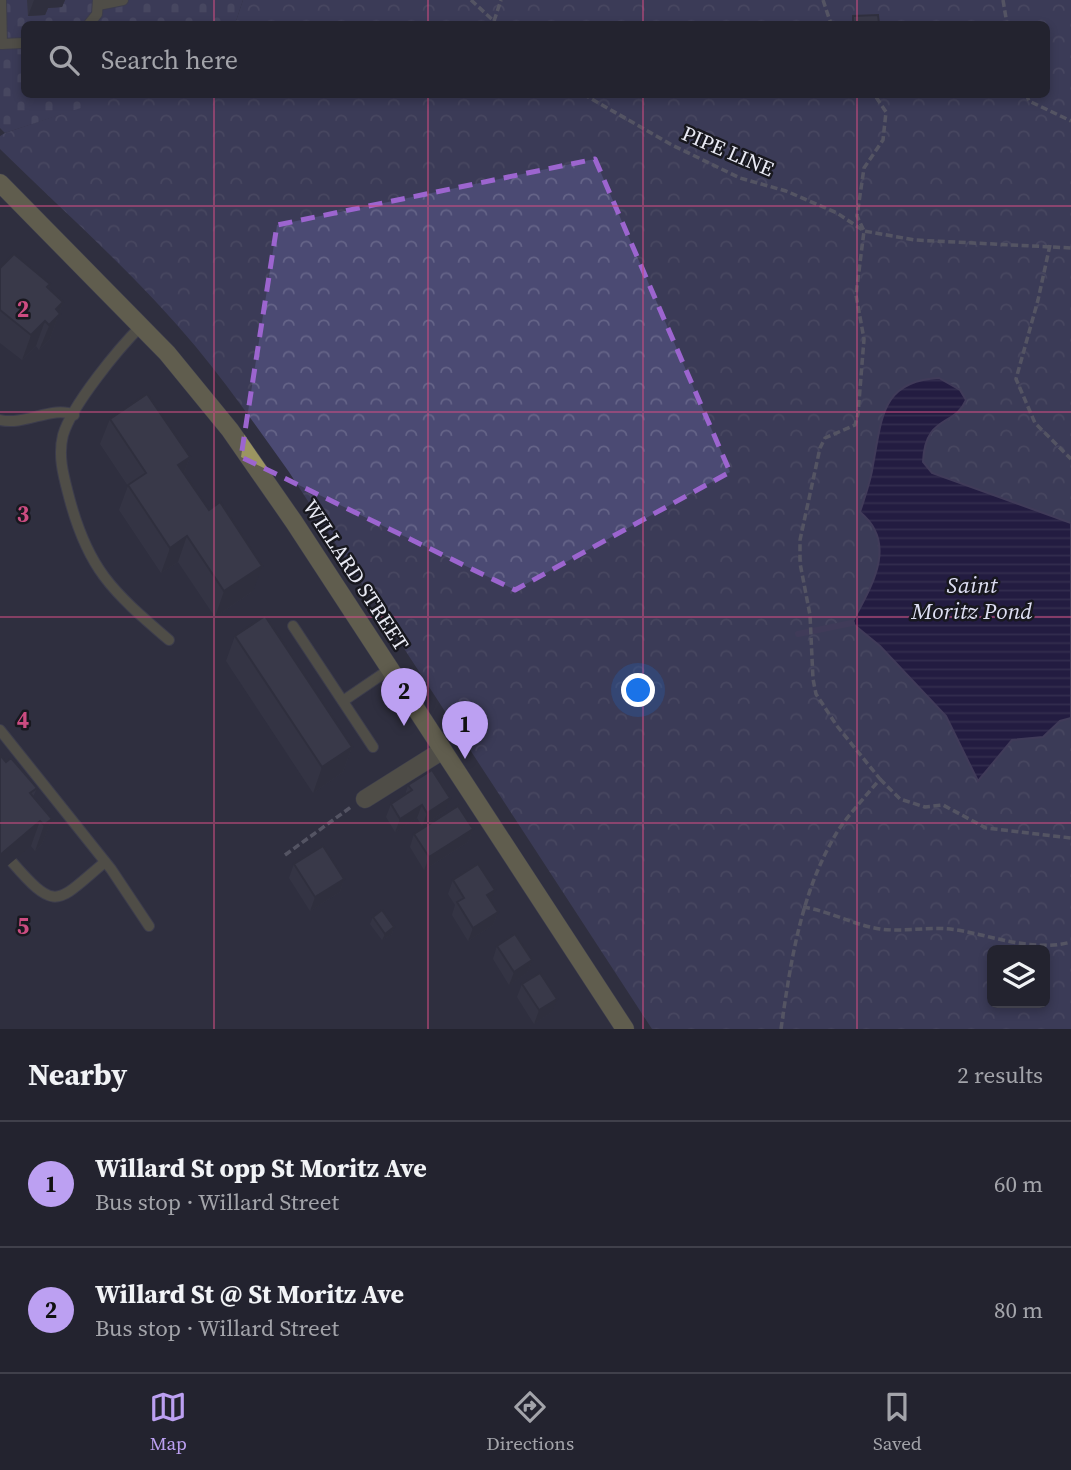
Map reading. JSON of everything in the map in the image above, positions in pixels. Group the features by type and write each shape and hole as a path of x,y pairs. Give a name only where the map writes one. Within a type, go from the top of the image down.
{"main road":[{"name":"WILLARD STREET","path":"0,183 141,326 230,430 625,1029"}],"street":[{"path":"365,799 443,750"}],"lane":[{"path":"1,0 1,44 21,43"},
{"path":"91,21 97,14 98,2 123,0"},
{"path":"141,326 121,347 74,415 62,439 61,458 81,539 95,566 112,589 169,640"},
{"path":"0,420 25,421 61,411 74,415"},
{"path":"293,626 373,747"},
{"path":"343,701 390,669"},
{"path":"0,730 106,862 149,926"},
{"path":"12,862 39,892 52,898 64,895 106,862"}],"path":[{"path":"471,0 493,21"},
{"path":"496,21 501,0"},
{"path":"823,0 830,21"},
{"path":"1003,0 1006,21"},
{"name":"PIPE LINE","path":"590,98 740,178 786,191 838,213 864,231"},
{"path":"877,98 886,112 883,139 864,168 857,216 864,231 856,295 864,339 858,414 855,425 825,438 820,448 800,540 800,563 810,615 816,694 880,779 900,800 925,807 943,805 986,828 1071,838"},
{"path":"1028,98 1071,121"},
{"path":"864,231 915,240 1071,248"},
{"path":"1050,245 1016,379 1035,423 1071,459"},
{"path":"781,1029 803,907 815,876 839,829 880,779"},
{"path":"285,855 365,799"},
{"path":"803,907 827,911 878,929 949,929 993,939 1057,946 1071,942"}],"highlighted area":[{"path":"595,159 730,472 515,590 241,457 277,225"}],"green space":[{"path":"0,0 243,0 236,21 21,21 21,98 111,98 5,133 0,128"},
{"path":"243,0 1071,0 1071,523 932,473 923,462 929,436 960,408 965,400 873,469 860,511 871,524 879,552 873,580 852,623 880,646 947,716 978,781 1012,740 1043,737 1060,721 1071,718 1071,1029 652,1029 289,472 232,393 150,295 0,149 0,136 108,98 1050,98 1050,21 236,21"}],"water":[{"name":"Saint Moritz Pond","path":"939,378 960,390 966,400 955,414 935,428 929,436 923,462 932,473 1071,523 1071,718 1060,721 1043,737 1012,740 978,781 946,716 880,646 852,623 878,566 878,538 872,524 860,512 871,477 883,418 895,394 905,386"}],"building":[{"path":"878,15 879,21 853,21 853,16"},
{"path":"14,254 50,284 47,287 63,302 56,309 60,314 49,325 45,321 31,335 0,310 0,268"},
{"path":"147,394 190,457 178,465 209,510 220,502 262,566 224,591 187,536 170,548 128,485 146,473 110,419"},
{"path":"265,616 352,747 322,767 235,636"},
{"path":"0,755 6,762 11,758 37,788 30,793 52,819 44,825 40,821 0,855"},
{"path":"432,770 450,798 427,813 422,805 400,819 391,804 412,790 408,785"},
{"path":"458,806 473,829 429,857 414,834"},
{"path":"323,846 344,879 315,897 294,864"},
{"path":"478,864 495,890 487,895 498,912 473,928 457,902 464,898 453,880"},
{"path":"382,910 394,927 385,934 373,917"},
{"path":"515,934 532,960 514,972 497,946"},
{"path":"540,973 557,999 539,1010 522,984"}],"waterway":[{"path":"798,634 852,623"}],"place":[{"name":"Willard St @ St Moritz Ave","path":"404,726"},
{"name":"Willard St opp St Moritz Ave","path":"465,759"}]}
